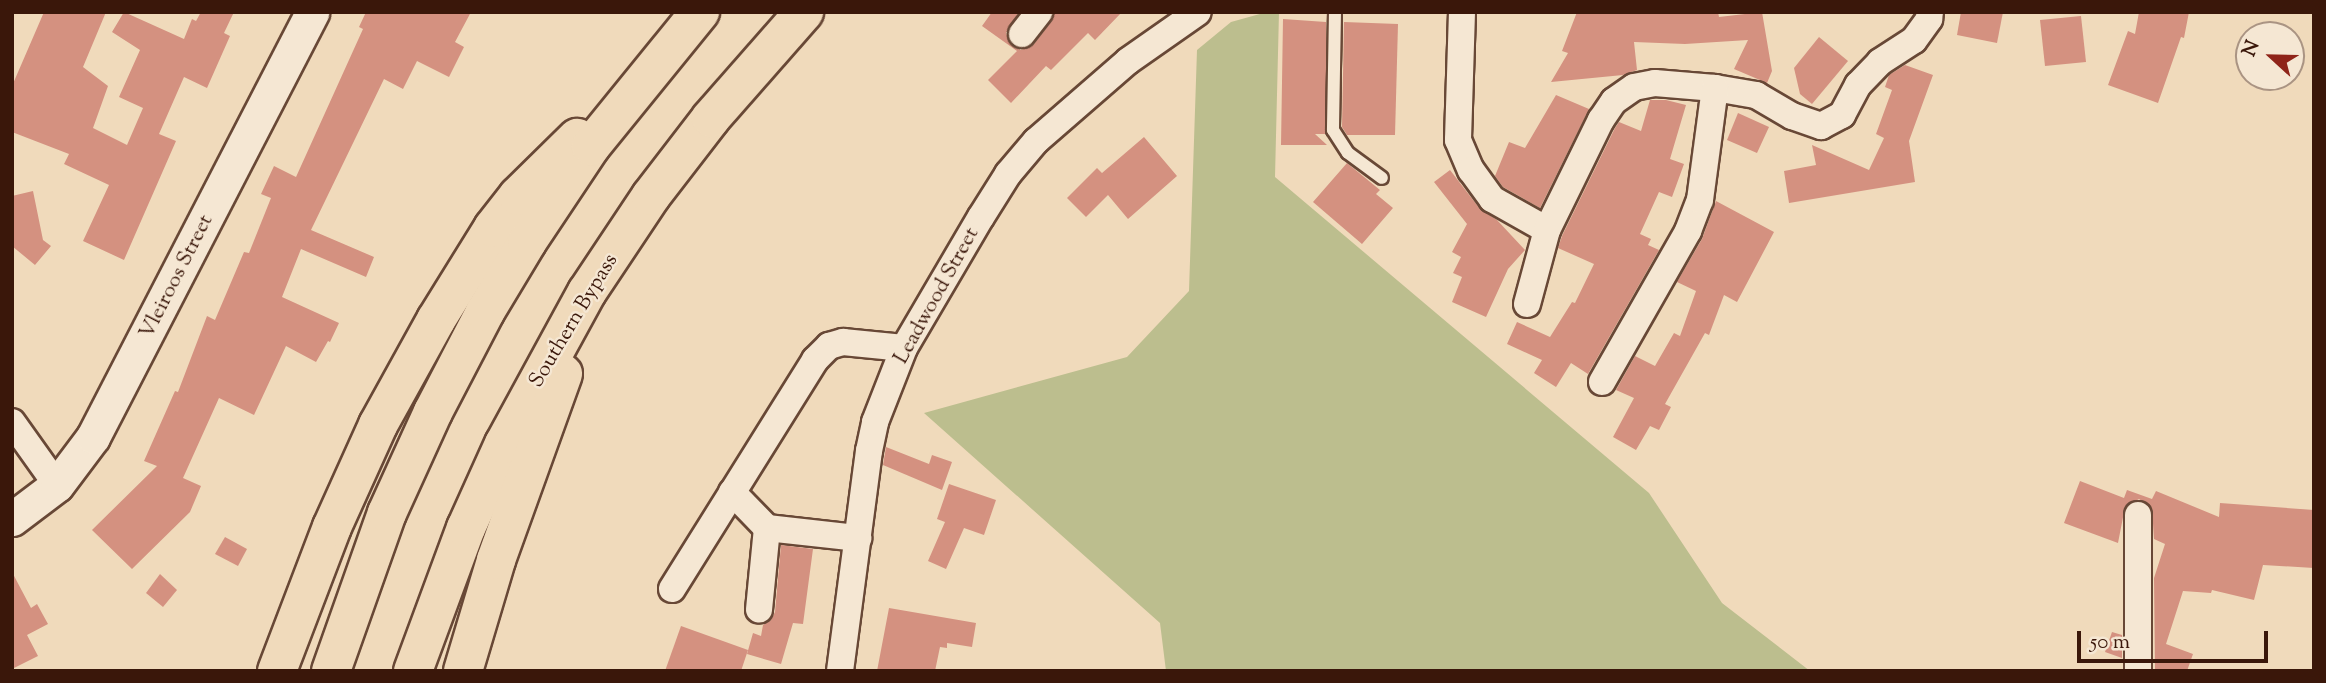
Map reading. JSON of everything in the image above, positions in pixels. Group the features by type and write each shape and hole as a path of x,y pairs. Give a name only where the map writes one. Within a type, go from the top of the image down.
{"highway":[{"path":"331,671 387,513 433,412 479,323 541,220 591,146 641,80 700,12"},
{"name":"Southern Bypass","path":"413,671 466,528 504,444 587,292 651,196 711,118 804,12"},
{"path":"277,671 332,527 378,425 464,274 493,228 518,196 641,80"},
{"path":"463,671 496,560 560,383 587,292"}],"street":[{"name":"Vleiroos Street","path":"12,519 57,485 93,437 312,12"},
{"path":"1023,34 1039,12"},
{"name":"Leadwood Street","path":"840,671 875,422 904,348 1008,174 1036,141 1128,61 1198,12"},
{"path":"1462,12 1458,140 1471,170 1493,199 1547,230"},
{"path":"1527,304 1547,230 1601,120 1614,101 1634,87 1655,83 1715,88 1756,95 1792,116 1821,126 1842,115 1858,85 1880,62 1914,40 1929,19 1930,12"},
{"path":"1602,382 1688,231 1700,200 1715,88"},
{"path":"672,589 815,360 829,346 843,342 904,348"},
{"path":"12,422 57,485"},
{"path":"733,492 767,528 858,538"},
{"path":"2138,515 2138,671"},
{"path":"759,610 767,528"}],"lane":[{"path":"1335,12 1333,131 1348,153 1382,178"}],"green space":[{"path":"1267,12 1279,12 1275,177 1649,493 1722,603 1810,671 1166,671 1160,623 924,413 1127,357 1189,291 1197,50 1231,22"}],"building":[{"path":"44,12 106,12 83,67 108,86 93,128 127,145 143,108 119,97 140,50 112,32 124,12 184,39 192,19 196,21 201,12 234,12 224,33 230,36 207,88 184,77 159,134 176,141 124,260 83,241 109,185 64,164 69,154 12,132 12,86"},
{"path":"366,12 471,12 455,42 464,47 449,77 417,61 403,89 384,79 311,230 374,257 366,277 301,249 282,297 339,323 330,342 328,341 316,362 286,346 254,415 219,398 183,478 201,486 190,512 132,569 92,530 157,466 144,461 175,391 178,392 207,316 215,320 244,252 249,253 271,198 261,194 274,166 296,177 363,29 359,27"},
{"path":"992,12 1019,12 1006,33 1012,46 1021,50 1034,44 1051,22 1054,12 1122,12 1095,40 1088,33 1051,70 1046,66 1011,103 988,80 1017,51 982,26"},
{"path":"1577,12 1718,12 1719,17 1762,12 1772,71 1767,83 1734,69 1748,40 1685,44 1634,42 1637,70 1623,75 1551,82 1568,53 1562,51"},
{"path":"1961,12 2003,12 1997,43 1957,35"},
{"path":"2139,12 2189,12 2184,38 2181,37 2158,103 2108,85 2128,31 2135,34"},
{"path":"2081,16 2086,62 2045,66 2040,20"},
{"path":"1283,19 1326,22 1326,134 1315,134 1327,145 1281,145"},
{"path":"1344,22 1398,24 1395,135 1347,135 1342,127"},
{"path":"1819,37 1848,61 1812,104 1800,94 1794,68"},
{"path":"1905,65 1933,75 1909,141 1915,182 1789,203 1784,171 1816,165 1812,145 1869,170 1884,138 1876,134 1892,90 1885,87 1889,75"},
{"path":"1556,95 1589,109 1540,208 1503,187 1495,176 1509,142 1525,148"},
{"path":"1650,100 1666,100 1686,105 1670,159 1684,164 1672,197 1659,192 1640,234 1651,239 1648,245 1659,250 1588,374 1571,363 1556,387 1534,373 1542,360 1507,344 1517,322 1550,337 1572,302 1575,303 1594,264 1558,248 1562,236 1615,128 1619,122 1641,131"},
{"path":"1738,113 1769,127 1757,153 1727,140"},
{"path":"1144,137 1177,176 1128,219 1108,195 1086,217 1067,198 1097,168 1102,173"},
{"path":"1347,163 1380,190 1376,194 1393,208 1362,244 1313,202"},
{"path":"1450,170 1480,209 1497,220 1525,250 1508,269 1486,317 1452,302 1462,277 1453,273 1461,257 1452,252 1467,224 1434,182"},
{"path":"33,191 43,240 51,246 35,265 12,246 12,196"},
{"path":"1716,201 1774,232 1737,302 1724,295 1709,335 1705,333 1665,404 1671,407 1659,430 1650,426 1636,450 1613,437 1634,398 1616,390 1635,356 1655,366 1674,333 1680,336 1696,291 1677,282 1702,239"},
{"path":"886,447 929,464 932,455 952,462 942,490 883,465"},
{"path":"2080,481 2124,498 2127,490 2152,499 2156,491 2219,517 2220,503 2314,510 2314,568 2263,565 2254,600 2212,590 2211,593 2183,591 2166,644 2193,654 2187,671 2155,671 2154,578 2165,544 2154,539 2152,508 2139,499 2125,507 2118,543 2064,523"},
{"path":"949,484 996,500 984,535 964,528 946,569 928,561 945,522 937,519"},
{"path":"225,537 247,549 238,566 215,554"},
{"path":"781,545 813,549 803,624 793,623 781,664 747,654 753,633 761,636 763,625 771,620 775,612"},
{"path":"12,572 31,608 37,604 48,624 27,635 38,656 12,669"},
{"path":"160,574 177,590 163,607 146,593"},
{"path":"889,608 976,623 972,647 947,643 947,648 940,647 935,671 877,671"},
{"path":"681,626 748,650 741,671 665,671"},
{"path":"2112,632 2122,635 2122,658 2105,652"}]}
